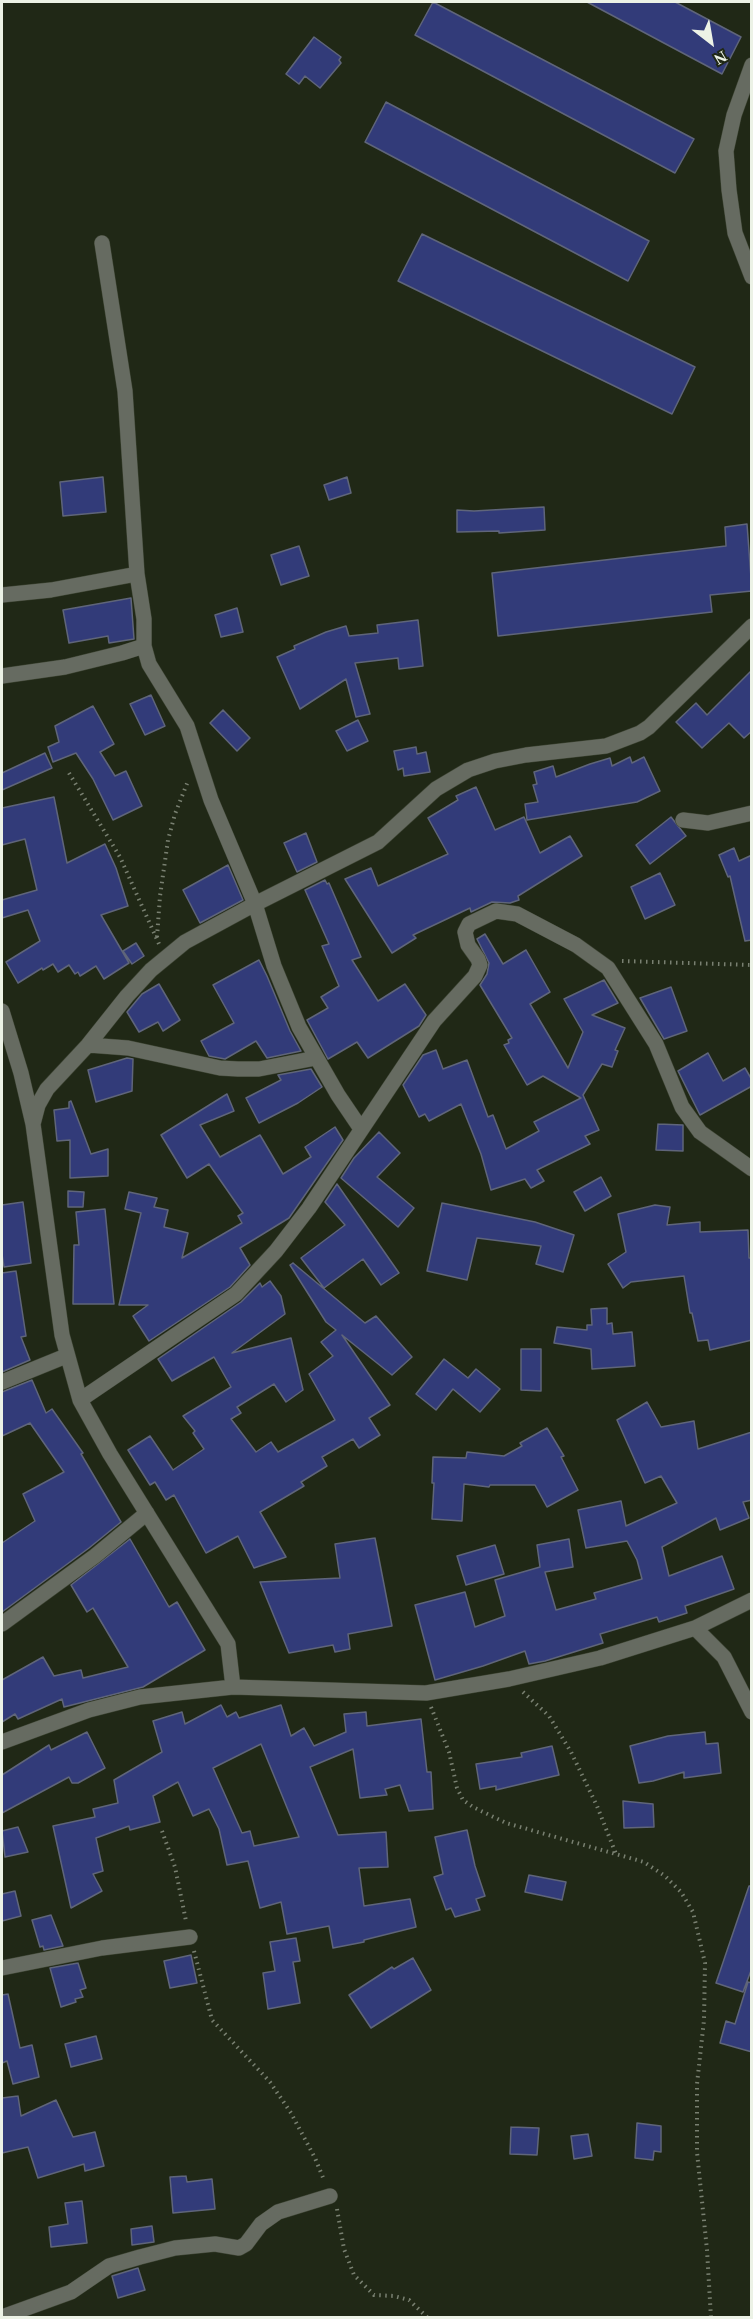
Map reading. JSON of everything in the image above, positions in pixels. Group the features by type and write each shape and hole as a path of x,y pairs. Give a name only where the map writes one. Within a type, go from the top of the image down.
{"street":[{"path":"752,65 734,115 726,151 735,233 752,276"},
{"path":"102,243 125,391 138,574 144,619 144,646 149,664 187,726 211,800 255,904 264,939 299,1027 361,1130"},
{"path":"2,595 51,590 138,574"},
{"path":"33,1124 38,1105 48,1089 88,1045 127,996 185,942 378,842 436,789 468,770 495,761 526,755 606,746 650,728 752,626"},
{"path":"2,676 65,667 144,646"},
{"path":"683,820 708,823 752,813"},
{"path":"81,1400 236,1294 276,1251 309,1208 434,1021 475,976 480,965 465,937 469,924 496,911 518,914 598,959 614,977 656,1044 682,1107 700,1132 752,1169"},
{"path":"2,1011 21,1073 33,1124 66,1356 81,1400 110,1454 228,1644 233,1687"},
{"path":"88,1045 128,1048 219,1068 259,1070 316,1058"},
{"path":"2,1382 66,1356"},
{"path":"2,1624 87,1563 147,1513"},
{"path":"2,1742 89,1710 140,1697 233,1687 426,1693 509,1679 600,1658 695,1628 752,1600"},
{"path":"695,1628 724,1657 752,1712"},
{"path":"2,1968 102,1948 190,1937"},
{"path":"2,2317 71,2292 109,2266 175,2248 215,2244 239,2248 246,2244 261,2224 278,2212 330,2196"}],"path":[{"path":"158,941 157,922 168,840 175,814 197,758"},
{"path":"69,773 120,857 165,959"},
{"path":"598,959 752,965"},
{"path":"509,1679 549,1716 584,1777 616,1854"},
{"path":"426,1693 449,1752 457,1788 464,1800 473,1807 506,1823 644,1862 665,1876 681,1892 693,1912 699,1930 705,1975 704,2020 697,2084 697,2152 711,2318"},
{"path":"162,1831 175,1868 212,2020 270,2082 291,2113 315,2158 338,2212 344,2249 354,2275 374,2295 394,2296 409,2300 428,2318"}],"building":[{"path":"433,2 694,139 675,173 415,35"},
{"path":"587,2 675,2 741,37 722,74"},
{"path":"314,37 341,57 339,60 341,63 320,88 305,76 299,84 286,74"},
{"path":"386,102 649,241 628,281 365,142"},
{"path":"422,234 695,367 672,414 398,281"},
{"path":"103,477 106,512 63,516 60,482"},
{"path":"347,477 351,493 329,500 324,485"},
{"path":"544,507 545,530 499,533 499,531 457,532 457,510"},
{"path":"747,524 752,591 710,595 712,612 498,636 492,573 726,546 725,527"},
{"path":"299,546 309,576 281,585 271,555"},
{"path":"131,598 134,639 109,643 108,636 69,643 63,610"},
{"path":"237,608 243,632 221,637 215,615"},
{"path":"418,620 423,666 399,669 398,658 355,663 370,714 356,717 346,679 300,709 277,657 295,649 294,646 346,626 349,636 378,633 377,625"},
{"path":"752,670 752,731 744,738 729,723 702,748 676,722 696,703 707,715"},
{"path":"151,695 165,726 145,735 130,704"},
{"path":"93,706 114,744 100,752 115,776 126,771 142,806 113,820 93,779 76,753 53,762 48,747 59,742 55,726"},
{"path":"223,710 250,738 237,751 210,723"},
{"path":"358,720 368,741 347,751 336,731"},
{"path":"416,747 417,754 426,752 430,772 404,776 403,768 398,770 394,751"},
{"path":"45,753 52,768 2,790 2,773"},
{"path":"630,757 632,763 644,757 660,791 637,802 527,820 525,804 538,802 533,785 537,784 534,772 553,766 556,777 610,758 612,766"},
{"path":"476,787 495,830 524,817 540,853 570,836 582,856 518,896 519,900 510,903 492,902 471,912 470,908 413,935 416,938 392,953 345,879 371,868 378,886 448,854 428,818 458,800 456,796"},
{"path":"54,797 67,863 105,844 116,868 128,906 101,915 129,963 104,979 96,966 80,976 78,972 75,974 69,965 58,972 53,964 18,983 6,962 40,941 28,910 2,918 2,900 37,890 25,839 2,845 2,808"},
{"path":"671,817 686,836 650,864 636,845"},
{"path":"306,833 317,862 297,872 284,843"},
{"path":"734,848 739,861 752,855 752,940 745,941 730,876 728,877 719,855"},
{"path":"228,865 243,900 200,923 183,890"},
{"path":"660,873 675,905 645,919 631,887"},
{"path":"325,880 327,884 329,883 361,957 352,960 378,1001 405,984 426,1015 419,1026 368,1058 357,1042 328,1059 307,1020 328,1008 321,997 339,986 322,946 329,944 305,890"},
{"path":"485,934 503,964 526,950 550,992 530,1004 568,1068 583,1032 564,999 604,980 618,1003 592,1015 625,1028 615,1050 618,1051 612,1067 602,1064 583,1095 599,1130 585,1136 590,1144 537,1170 544,1181 531,1188 525,1179 491,1190 481,1154 461,1104 429,1121 425,1114 419,1117 403,1085 423,1055 436,1050 443,1069 467,1060 488,1117 493,1115 506,1149 539,1131 534,1122 581,1098 543,1076 527,1085 504,1045 512,1038 480,985 487,974 489,963 477,939"},
{"path":"136,943 144,956 132,964 123,951"},
{"path":"259,960 301,1051 267,1058 256,1041 225,1059 209,1056 201,1041 234,1023 213,985"},
{"path":"159,984 180,1020 163,1031 158,1022 139,1032 127,1012 142,994"},
{"path":"671,987 687,1031 664,1039 640,998"},
{"path":"708,1053 723,1081 745,1068 752,1080 752,1086 700,1115 678,1071"},
{"path":"127,1058 133,1059 132,1091 96,1102 88,1070"},
{"path":"311,1069 322,1087 298,1103 259,1123 246,1098 281,1080 278,1075"},
{"path":"227,1094 234,1111 200,1125 220,1157 260,1135 283,1174 311,1157 305,1147 335,1127 343,1140 289,1218 240,1248 250,1265 230,1287 149,1341 133,1316 148,1305 119,1305 141,1213 125,1209 129,1192 157,1198 154,1207 168,1210 164,1227 188,1233 182,1258 242,1223 238,1216 243,1213 209,1164 187,1178 161,1135"},
{"path":"71,1101 91,1154 108,1149 108,1176 70,1178 70,1140 57,1141 54,1110 69,1108"},
{"path":"658,1124 683,1125 683,1151 656,1150"},
{"path":"379,1132 400,1153 377,1177 414,1208 398,1227 341,1178 354,1158"},
{"path":"601,1177 611,1196 585,1211 574,1192"},
{"path":"337,1184 399,1273 381,1285 363,1259 324,1288 301,1258 345,1225 325,1202"},
{"path":"68,1191 84,1192 83,1207 68,1207"},
{"path":"23,1202 31,1263 4,1267 2,1205"},
{"path":"442,1203 535,1222 574,1235 563,1272 536,1264 541,1246 477,1238 467,1280 427,1271"},
{"path":"655,1205 670,1207 667,1225 700,1222 700,1232 748,1230 749,1258 752,1258 752,1340 710,1350 708,1340 698,1341 692,1313 690,1313 684,1276 631,1282 623,1288 608,1264 626,1252 618,1214"},
{"path":"105,1209 114,1304 73,1304 74,1245 79,1245 76,1212"},
{"path":"293,1263 365,1323 376,1316 412,1357 392,1375 342,1335 390,1405 369,1418 380,1435 359,1448 353,1439 322,1457 327,1466 301,1482 304,1486 260,1512 286,1557 254,1568 238,1536 206,1553 174,1495 166,1500 155,1482 150,1485 128,1450 150,1436 173,1470 204,1449 193,1433 195,1431 183,1416 231,1387 214,1357 172,1381 158,1359 241,1302 260,1283 262,1287 270,1281 281,1296 285,1314 232,1353 291,1338 303,1390 286,1402 274,1384 237,1407 241,1413 231,1419 256,1452 271,1442 278,1452 335,1420 309,1374 333,1356 321,1342 336,1330 326,1322 290,1265"},
{"path":"16,1271 26,1336 21,1337 30,1360 2,1372 2,1273"},
{"path":"607,1308 607,1324 612,1323 613,1334 632,1332 635,1366 592,1369 591,1349 554,1343 557,1327 587,1330 587,1325 592,1325 591,1309"},
{"path":"521,1349 541,1349 541,1391 521,1390"},
{"path":"444,1359 468,1378 476,1369 500,1389 480,1412 453,1389 436,1410 416,1394"},
{"path":"32,1380 46,1413 52,1409 83,1453 81,1454 121,1522 2,1612 2,1543 35,1521 23,1494 64,1472 30,1423 2,1436 2,1392"},
{"path":"647,1402 661,1427 694,1421 698,1449 752,1432 752,1500 743,1502 749,1518 720,1530 716,1518 662,1547 669,1576 722,1556 734,1589 685,1606 687,1613 659,1622 657,1617 600,1634 603,1643 545,1661 529,1664 525,1651 435,1680 415,1605 465,1592 475,1627 505,1616 495,1580 540,1567 537,1545 569,1539 573,1567 545,1572 556,1610 596,1599 594,1593 642,1579 637,1560 627,1541 586,1548 578,1510 621,1501 626,1526 677,1503 661,1476 645,1483 617,1420"},
{"path":"547,1428 564,1456 561,1457 578,1490 547,1507 535,1485 490,1485 489,1487 464,1484 462,1521 432,1519 433,1457 466,1458 467,1452 504,1456 522,1446 520,1443"},
{"path":"375,1538 392,1626 348,1634 350,1649 335,1652 333,1645 289,1653 260,1582 340,1578 335,1544"},
{"path":"130,1539 169,1607 177,1602 205,1650 143,1687 64,1707 62,1699 18,1719 15,1714 2,1722 2,1680 43,1657 54,1676 81,1670 83,1678 128,1667 93,1608 87,1612 71,1585"},
{"path":"495,1545 504,1574 466,1585 457,1556"},
{"path":"221,1705 227,1717 236,1712 239,1718 281,1705 291,1736 304,1728 314,1746 346,1732 344,1714 366,1712 367,1726 421,1719 427,1772 431,1772 433,1809 409,1811 400,1785 385,1789 387,1795 360,1798 353,1749 310,1767 338,1835 386,1832 388,1867 359,1868 364,1906 410,1899 416,1927 333,1948 329,1926 287,1934 281,1902 260,1908 248,1861 227,1865 219,1829 209,1809 193,1816 178,1782 153,1796 160,1822 130,1830 129,1826 96,1838 103,1871 93,1874 102,1891 71,1908 53,1826 95,1817 93,1809 118,1803 114,1780 162,1752 153,1721 182,1712 185,1724","holes":["261,1744 299,1837 254,1846 250,1831 242,1833 213,1768"]},
{"path":"87,1732 105,1768 78,1783 72,1783 69,1777 2,1813 2,1775 49,1745 51,1750"},
{"path":"705,1732 706,1744 718,1743 721,1773 684,1778 684,1772 639,1783 630,1746 668,1736"},
{"path":"552,1746 559,1775 496,1790 496,1786 480,1789 476,1764 522,1757 521,1753"},
{"path":"623,1801 653,1804 654,1827 624,1828"},
{"path":"18,1827 28,1852 5,1857 2,1831"},
{"path":"467,1830 485,1896 476,1899 480,1910 455,1917 451,1908 446,1910 434,1877 443,1874 435,1837"},
{"path":"529,1875 566,1882 562,1900 525,1892"},
{"path":"749,1886 752,1886 752,1968 743,1992 716,1983"},
{"path":"15,1891 21,1916 2,1921 2,1894"},
{"path":"51,1915 63,1946 44,1950 43,1946 40,1947 32,1920"},
{"path":"296,1938 300,1961 293,1962 300,2003 268,2009 263,1973 275,1971 270,1942"},
{"path":"191,1955 197,1983 170,1988 164,1961"},
{"path":"413,1958 431,1990 371,2028 349,1995 392,1967 394,1969"},
{"path":"78,1963 86,1988 80,1990 83,1997 61,2007 50,1968"},
{"path":"748,1982 752,1983 752,2052 720,2043 726,2021 735,2024"},
{"path":"8,1994 20,2048 32,2045 39,2077 13,2084 7,2061 2,2063 2,1995"},
{"path":"96,2036 102,2059 71,2067 65,2044"},
{"path":"18,2096 21,2116 56,2100 73,2137 95,2132 104,2166 85,2171 84,2164 38,2178 28,2147 2,2153 2,2098"},
{"path":"637,2123 661,2126 661,2152 654,2151 653,2160 635,2158"},
{"path":"511,2127 539,2128 537,2155 510,2154"},
{"path":"588,2134 592,2156 574,2159 571,2136"},
{"path":"186,2176 187,2182 212,2179 215,2209 173,2213 170,2177"},
{"path":"82,2201 87,2243 51,2247 49,2227 68,2224 65,2203"},
{"path":"152,2226 154,2242 132,2245 131,2229"},
{"path":"138,2268 145,2290 118,2298 112,2276"}]}
